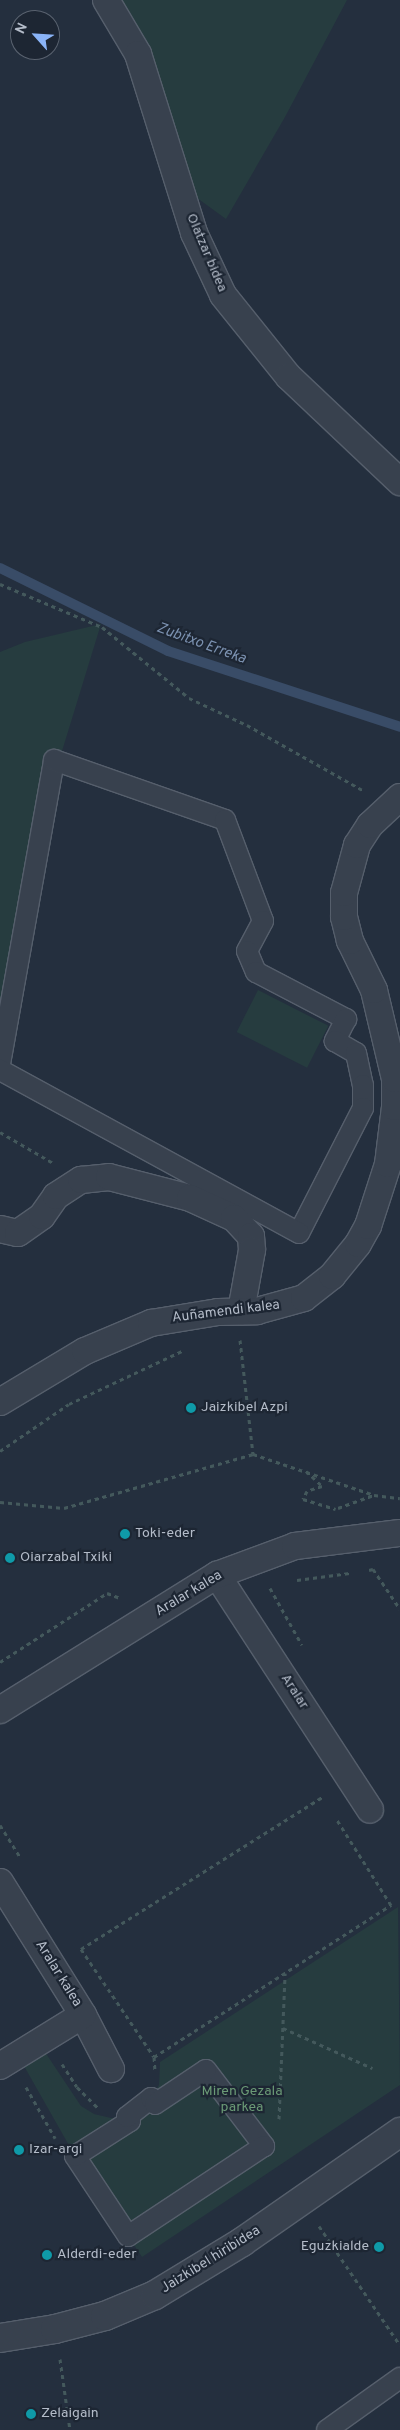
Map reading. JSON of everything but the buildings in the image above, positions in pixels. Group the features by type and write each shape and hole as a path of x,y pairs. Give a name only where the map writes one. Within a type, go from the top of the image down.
{"street":[{"name":"Olatzar bidea","path":"106,0 138,54 194,233 223,295 289,377 400,482"},
{"path":"0,1064 54,760 225,820 263,921 247,951 256,972 346,1019 334,1041 356,1053 362,1084 363,1108 300,1233 0,1070"},
{"name":"Auñamendi kalea","path":"0,1402 85,1351 151,1323 184,1316 281,1306 304,1298 332,1276 358,1244 371,1217 388,1164 393,1136 395,1079 391,1049 374,990 350,941 344,917 344,893 357,845 370,825 400,797"},
{"path":"0,1229 18,1233 42,1216 56,1196 81,1180 109,1177 141,1183 190,1198 234,1218 251,1236 252,1250 241,1311"},
{"name":"Aralar kalea","path":"0,1710 217,1575 295,1546 400,1533"},
{"name":"Aralar","path":"217,1575 370,1810"},
{"name":"Aralar kalea","path":"0,1882 83,2015 112,2069"},
{"name":"Aralar kalea","path":"0,2066 83,2015"},
{"path":"206,2070 264,2146 128,2236 75,2156 130,2121 127,2117 151,2098 156,2104 206,2070"},
{"name":"Jaizkibel hiribidea","path":"0,2338 55,2330 105,2316 155,2295 200,2270 400,2132"},
{"path":"327,2430 400,2378"}],"path":[{"path":"0,584 102,627 190,698 247,725 373,797"},
{"path":"0,1132 81,1180"},
{"path":"233,1337 240,1338 253,1454"},
{"path":"0,1452 69,1404 184,1350"},
{"path":"0,1502 64,1508 253,1454 303,1469 346,1487 374,1495"},
{"path":"303,1469 322,1486 307,1490 302,1499 336,1509"},
{"path":"363,1571 373,1569 400,1609"},
{"path":"289,1581 354,1572"},
{"path":"274,1586 269,1589 280,1608"},
{"path":"319,1792 323,1798 81,1949 154,2057 391,1905 334,1815"},
{"path":"279,2124 285,1972"},
{"path":"283,2028 372,2068"},
{"path":"318,2224 400,2345"},
{"path":"55,2330 70,2430"}],"green space":[{"path":"92,0 347,0 285,117 226,219 193,195 131,61"},
{"path":"101,624 55,774 0,1015 0,652 25,642"},
{"path":"258,990 328,1026 307,1068 237,1032"},
{"name":"Miren Gezala parkea","path":"398,1907 400,2085 142,2257 75,2156 24,2066 45,2052 81,2106 94,2114 111,2118 127,2117 151,2098 159,2085 160,2062"}],"waterway":[{"name":"Zubitxo Erreka","path":"0,568 168,651 400,727"}],"place":[{"name":"Jaizkibel Azpi","path":"191,1408"},
{"name":"Toki-eder","path":"125,1534"},
{"name":"Oiarzabal Txiki","path":"10,1558"},
{"name":"Izar-argi","path":"19,2150"},
{"name":"Eguzkialde","path":"379,2247"},
{"name":"Alderdi-eder","path":"47,2255"},
{"name":"Zelaigain","path":"31,2414"}]}
